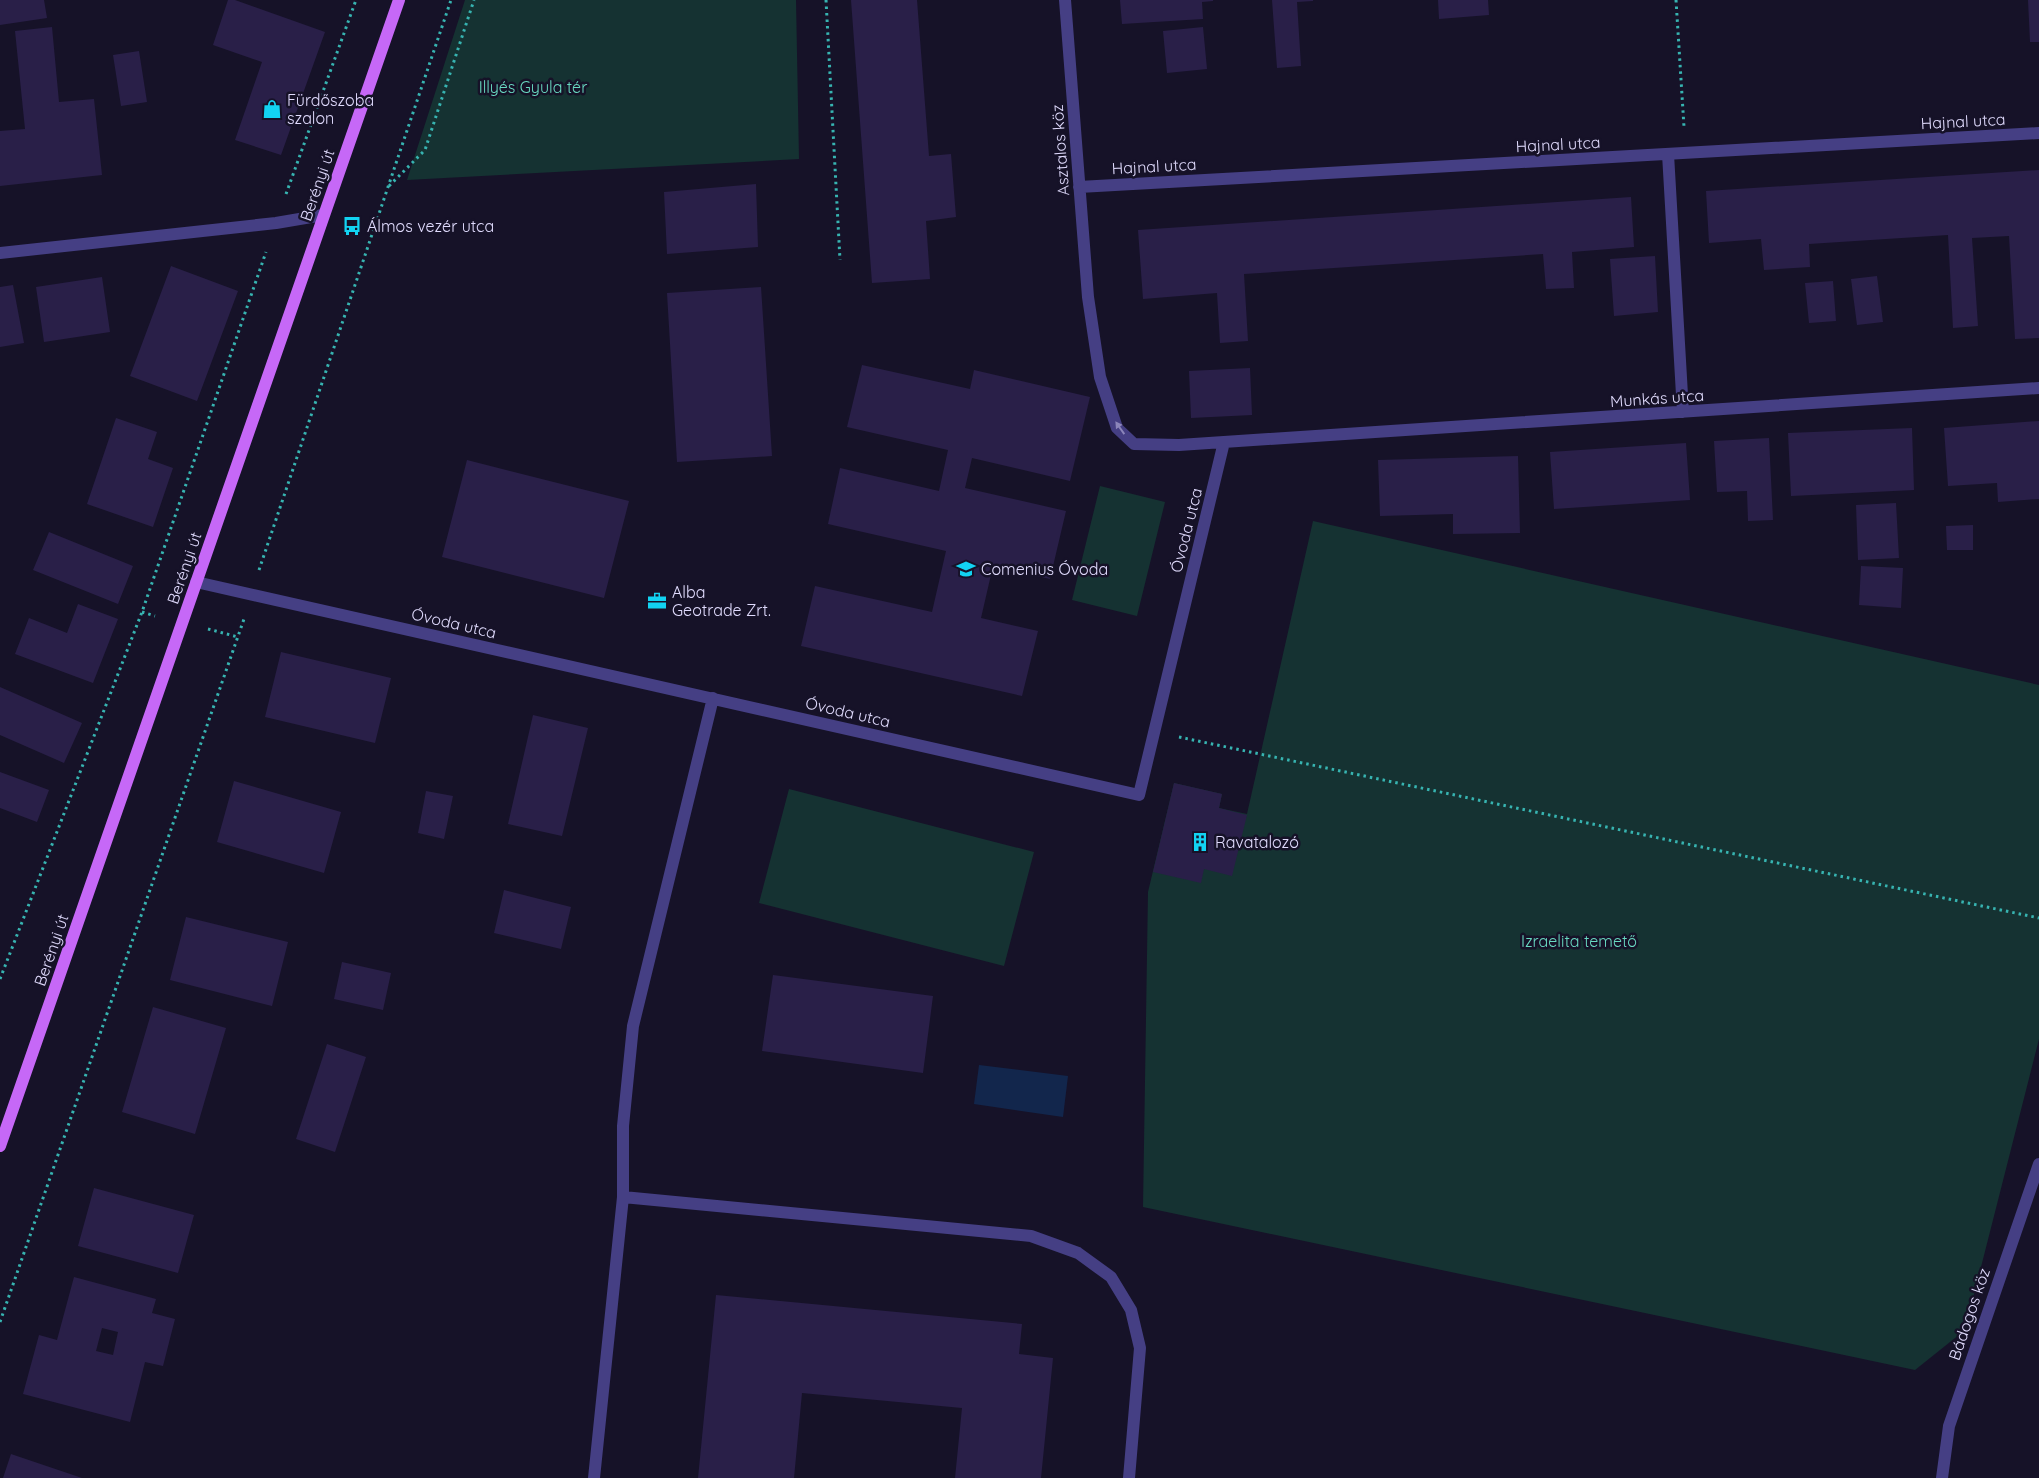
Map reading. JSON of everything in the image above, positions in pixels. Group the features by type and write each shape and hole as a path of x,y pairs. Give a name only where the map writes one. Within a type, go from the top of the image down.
{"main road":[{"name":"Berényi út","path":"0,1146 323,215 400,0"}],"street":[{"name":"Asztalos köz","path":"1065,0 1088,298 1100,377 1117,428 1134,444 1179,445"},
{"name":"Hajnal utca","path":"1079,187 2039,134"},
{"path":"1668,154 1683,412"},
{"path":"0,253 276,223 323,215"},
{"name":"Munkás utca","path":"1179,445 2039,388"},
{"name":"Óvoda utca","path":"196,582 1139,795 1224,442"},
{"path":"594,1478 623,1198 623,1126 634,1026 713,698"},
{"name":"Bádogos köz","path":"1942,1478 1949,1426 2039,1164"},
{"path":"623,1198 1031,1236 1078,1253 1111,1277 1131,1310 1140,1348 1129,1478"}],"path":[{"path":"0,979 142,612 276,223 356,0"},
{"path":"0,1322 238,637 451,0"},
{"path":"387,188 425,150 474,0"},
{"path":"826,0 840,260"},
{"path":"1676,0 1685,153"},
{"path":"1154,732 2039,918"}],"green space":[{"name":"Illyés Gyula tér","path":"465,0 796,0 799,159 407,180"},
{"path":"1100,486 1165,502 1137,616 1072,600"},
{"name":"Izraelita temető","path":"1313,521 2039,685 2039,1039 1965,1330 1915,1370 1143,1207 1148,892 1174,783 1222,794 1219,808 1247,814"},
{"path":"789,789 1034,852 1004,966 759,903"}],"water":[{"path":"979,1065 1068,1076 1063,1117 974,1104"}],"building":[{"path":"0,0 44,0 47,18 0,25"},
{"path":"228,0 235,0 325,32 281,155 235,140 262,62 213,45"},
{"path":"851,0 917,0 929,156 951,154 956,217 926,221 930,279 872,283"},
{"path":"1120,0 1213,1 1202,2 1203,19 1122,24"},
{"path":"1272,0 1313,0 1297,2 1301,66 1277,68"},
{"path":"1438,0 1488,0 1489,15 1439,19"},
{"path":"2028,0 2039,0 2039,42 2030,42"},
{"path":"52,27 59,102 94,99 102,175 0,186 0,131 25,129 15,31"},
{"path":"1203,27 1207,69 1167,73 1163,31"},
{"path":"139,51 147,102 121,106 113,55"},
{"path":"2039,170 2039,338 2015,339 2009,236 1972,238 1978,326 1953,328 1948,235 1809,244 1810,267 1764,270 1761,239 1709,243 1706,191"},
{"path":"756,184 758,247 667,254 664,192"},
{"path":"1631,197 1634,247 1572,252 1574,288 1546,289 1543,254 1244,274 1248,341 1220,343 1217,293 1143,299 1138,230"},
{"path":"1655,256 1658,312 1614,316 1610,259"},
{"path":"171,266 238,291 197,401 130,376"},
{"path":"1877,276 1883,322 1857,325 1851,279"},
{"path":"102,277 110,332 44,342 36,287"},
{"path":"1833,281 1836,321 1809,323 1805,283"},
{"path":"13,285 24,343 0,347 0,287"},
{"path":"761,287 772,456 677,462 667,293"},
{"path":"862,365 970,389 974,370 1090,397 1070,481 972,458 965,488 1066,511 1050,579 993,566 981,618 1038,631 1022,696 801,646 815,586 932,612 946,551 828,524 840,468 939,491 948,450 847,427"},
{"path":"1250,368 1252,415 1191,418 1189,371"},
{"path":"116,418 157,432 148,459 173,468 153,527 87,504"},
{"path":"2039,421 2039,499 1998,502 1997,483 1948,486 1944,428"},
{"path":"1912,428 1914,490 1791,496 1788,433"},
{"path":"1769,438 1773,520 1748,521 1747,491 1717,492 1714,441"},
{"path":"1686,443 1690,500 1554,509 1550,452"},
{"path":"1518,456 1520,533 1453,534 1453,514 1380,516 1378,460"},
{"path":"467,460 629,501 604,598 442,557"},
{"path":"1896,503 1899,558 1858,560 1856,505"},
{"path":"1973,525 1973,550 1947,550 1946,526"},
{"path":"49,532 133,566 118,604 33,570"},
{"path":"1861,566 1903,568 1901,608 1859,605"},
{"path":"78,604 118,619 93,683 15,654 29,618 67,633"},
{"path":"281,652 391,678 375,743 265,717"},
{"path":"0,687 82,723 64,763 0,735"},
{"path":"533,715 588,728 562,836 508,824"},
{"path":"0,772 49,790 37,822 0,808"},
{"path":"234,781 341,812 324,873 217,842"},
{"name":"Ravatalozó","path":"1174,783 1222,794 1219,808 1247,815 1232,876 1204,869 1201,883 1153,872"},
{"path":"426,791 453,796 444,839 418,833"},
{"path":"504,890 571,907 561,949 494,933"},
{"path":"186,917 288,942 272,1006 170,980"},
{"path":"342,962 391,973 383,1010 334,999"},
{"path":"773,975 933,996 923,1073 762,1051"},
{"path":"153,1007 226,1028 195,1134 122,1112"},
{"path":"327,1044 366,1057 335,1152 296,1139"},
{"path":"94,1188 194,1215 178,1273 78,1246"},
{"path":"74,1277 156,1299 152,1313 175,1319 163,1366 145,1362 130,1422 23,1394 39,1335 57,1340","holes":["102,1328 118,1332 113,1355 96,1351"]},
{"path":"716,1295 1022,1324 1019,1354 1053,1358 1041,1478 955,1478 962,1408 802,1393 794,1478 698,1478"},
{"path":"11,1454 82,1478 3,1478"}],"place":[{"name":"Fürdőszoba szalon","path":"272,109"},
{"name":"Álmos vezér utca","path":"352,226"},
{"name":"Comenius Óvoda","path":"966,569"},
{"name":"Alba Geotrade Zrt.","path":"657,601"},
{"name":"Ravatalozó","path":"1200,842"}]}
